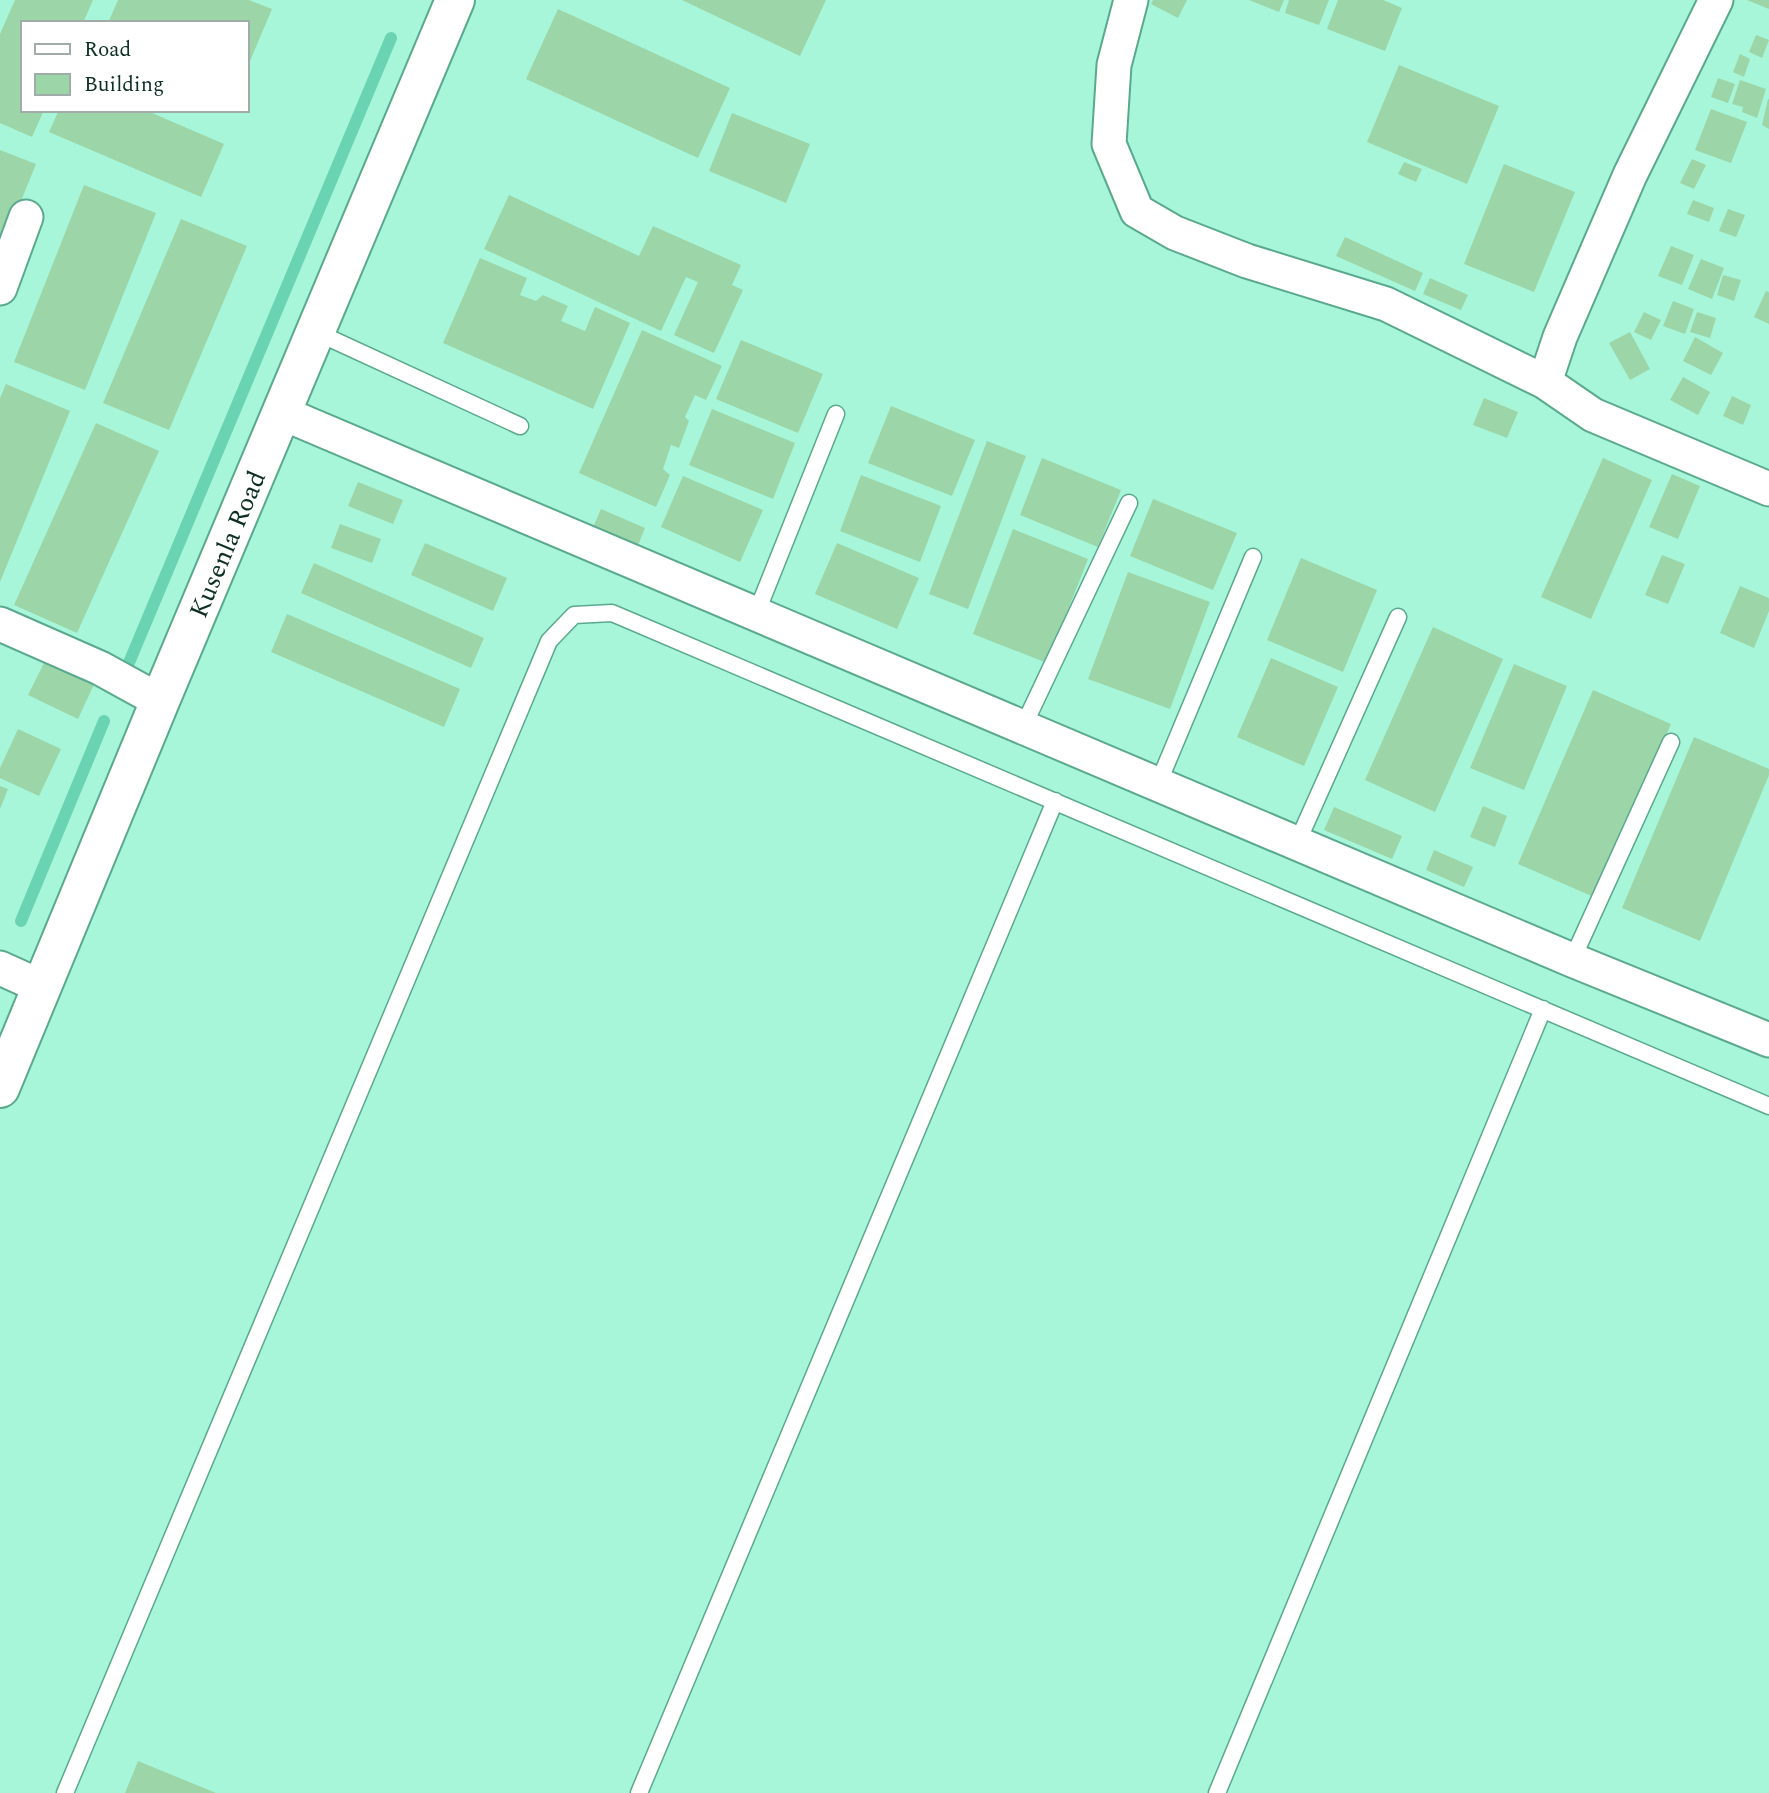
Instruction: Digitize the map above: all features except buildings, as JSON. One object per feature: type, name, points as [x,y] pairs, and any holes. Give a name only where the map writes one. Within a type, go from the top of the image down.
[{"type":"main road","name":"Kusenla Road","points":[[0,1088],[455,0]]},
{"type":"street","points":[[1131,0],[1114,65],[1109,144],[1137,211],[1175,233],[1247,261],[1386,304],[1545,383],[1593,415],[1769,489]]},
{"type":"street","points":[[1545,383],[1560,337],[1630,175],[1716,0]]},
{"type":"street","points":[[0,288],[26,217]]},
{"type":"street","points":[[282,413],[1572,960],[1769,1040]]},
{"type":"street","points":[[0,624],[100,668],[160,701]]},
{"type":"street","points":[[0,968],[42,987]]},
{"type":"lane","points":[[316,332],[520,426]]},
{"type":"lane","points":[[756,614],[836,414]]},
{"type":"lane","points":[[1023,727],[1129,503]]},
{"type":"lane","points":[[1158,784],[1253,557]]},
{"type":"lane","points":[[65,1793],[549,641],[573,615],[612,613],[1769,1106]]},
{"type":"lane","points":[[1297,843],[1398,617]]},
{"type":"lane","points":[[1572,960],[1671,742]]},
{"type":"lane","points":[[639,1793],[1055,802]]},
{"type":"lane","points":[[1217,1793],[1543,1009]]},
{"type":"waterway","points":[[123,677],[391,38]]},
{"type":"waterway","points":[[21,921],[104,721]]}]
